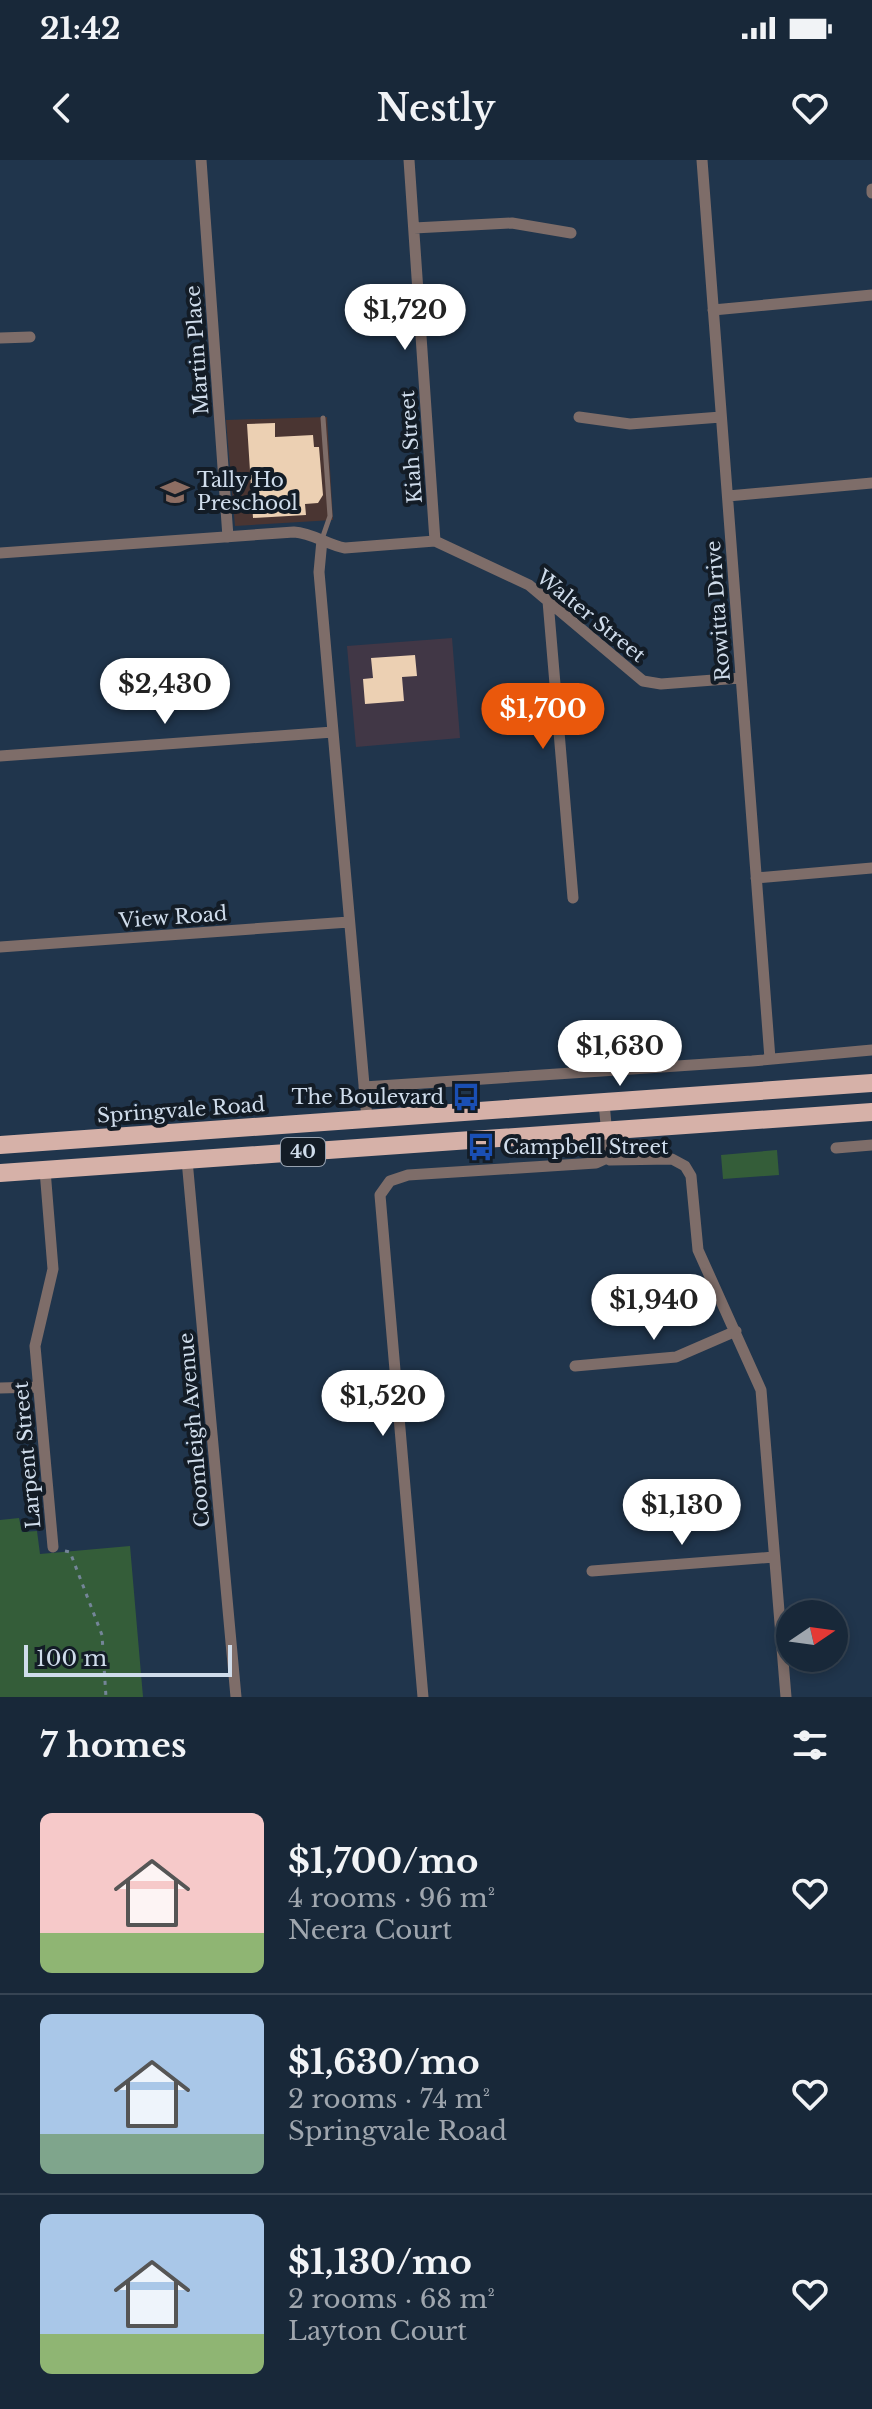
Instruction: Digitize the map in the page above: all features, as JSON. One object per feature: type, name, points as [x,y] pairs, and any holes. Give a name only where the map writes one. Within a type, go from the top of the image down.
[{"type":"highway","name":"Springvale Road","points":[[0,1145],[872,1083]]},
{"type":"highway","name":"40","points":[[0,1173],[872,1112]]},
{"type":"street","name":"Martin Place","points":[[201,160],[228,537]]},
{"type":"street","name":"Kiah Street","points":[[409,160],[435,541]]},
{"type":"street","name":"Rowitta Drive","points":[[702,160],[770,1059]]},
{"type":"street","points":[[414,228],[512,223],[571,233]]},
{"type":"street","points":[[713,310],[872,295]]},
{"type":"street","points":[[0,338],[30,337]]},
{"type":"street","points":[[579,417],[630,424],[721,417]]},
{"type":"street","points":[[728,496],[872,483]]},
{"type":"street","name":"Walter Street","points":[[0,553],[294,532],[345,548],[435,541],[529,585],[643,681],[661,684],[740,678]]},
{"type":"street","points":[[322,540],[319,572],[367,1119]]},
{"type":"street","points":[[548,601],[573,898]]},
{"type":"street","points":[[0,756],[333,732]]},
{"type":"street","points":[[756,878],[872,868]]},
{"type":"street","name":"View Road","points":[[0,947],[349,922]]},
{"type":"street","points":[[364,1087],[872,1050]]},
{"type":"street","points":[[423,1697],[379,1199],[383,1188],[395,1178],[408,1175],[596,1163],[606,1156],[608,1146],[604,1103]]},
{"type":"street","points":[[585,1132],[594,1152],[621,1161],[672,1159],[685,1166],[692,1180],[698,1250],[761,1390],[786,1697]]},
{"type":"street","points":[[836,1148],[872,1145]]},
{"type":"street","name":"Coomleigh Avenue","points":[[187,1160],[236,1697]]},
{"type":"street","name":"Larpent Street","points":[[45,1170],[53,1269],[35,1346],[53,1547]]},
{"type":"street","points":[[575,1366],[676,1357],[736,1331]]},
{"type":"street","points":[[0,1388],[38,1387]]},
{"type":"street","points":[[592,1571],[774,1557]]},
{"type":"lane","points":[[322,540],[330,516],[323,418]]},
{"type":"path","points":[[53,1547],[70,1552],[102,1635],[106,1697]]},
{"type":"shaded area","points":[[327,417],[333,520],[235,526],[226,420]]},
{"type":"shaded area","points":[[452,638],[460,738],[356,747],[347,646]]},
{"type":"green space","points":[[777,1150],[779,1175],[723,1179],[721,1155]]},
{"type":"green space","points":[[19,1518],[22,1532],[37,1531],[40,1554],[130,1546],[143,1697],[0,1697],[0,1520]]},
{"type":"building","points":[[275,423],[275,437],[313,435],[314,447],[319,447],[323,495],[318,503],[305,504],[306,515],[253,518],[247,424]]},
{"type":"building","points":[[415,655],[417,676],[402,677],[404,701],[365,704],[363,679],[373,678],[371,658]]},
{"type":"place","name":"Tally Ho Preschool","points":[[175,492]]},
{"type":"place","name":"The Boulevard","points":[[466,1097]]},
{"type":"place","name":"Campbell Street","points":[[481,1147]]}]
